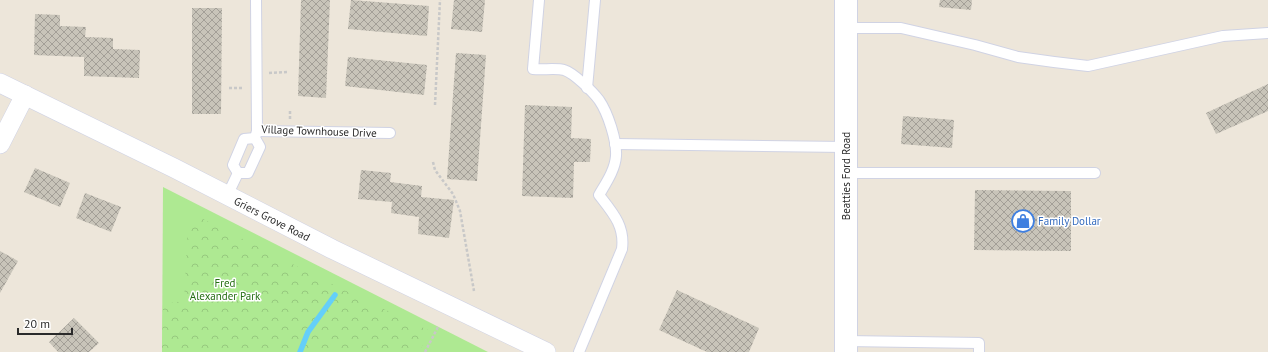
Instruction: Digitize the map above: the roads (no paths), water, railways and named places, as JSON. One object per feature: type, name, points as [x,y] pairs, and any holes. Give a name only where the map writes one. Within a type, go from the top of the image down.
[{"type":"main road","name":"Beatties Ford Road","points":[[846,0],[846,346]]},
{"type":"street","name":"Griers Grove Road","points":[[0,83],[174,168],[226,196],[339,252],[546,352]]},
{"type":"street","points":[[0,144],[25,95]]},
{"type":"lane","name":"Village Townhouse Drive","points":[[256,0],[256,134],[390,133]]},
{"type":"lane","points":[[539,0],[533,69],[564,70],[578,79],[599,100],[608,119],[615,144],[616,156],[612,170],[599,195],[619,223],[623,239],[622,249],[579,352]]},
{"type":"lane","points":[[587,88],[595,0]]},
{"type":"lane","points":[[846,28],[901,28],[975,45],[1018,57],[1088,66],[1223,36],[1268,33]]},
{"type":"lane","points":[[256,134],[260,147],[248,173],[238,173],[233,165],[244,139],[256,134]]},
{"type":"lane","points":[[615,144],[846,147]]},
{"type":"lane","points":[[226,196],[238,173]]},
{"type":"lane","points":[[845,173],[1094,173]]},
{"type":"lane","points":[[846,346],[978,343],[979,352]]},
{"type":"waterway","points":[[300,352],[308,332],[335,295]]},
{"type":"place","name":"Family Dollar","points":[[1023,221]]},
{"type":"park label","name":"Fred Alexander Park","points":[[225,289]]}]
